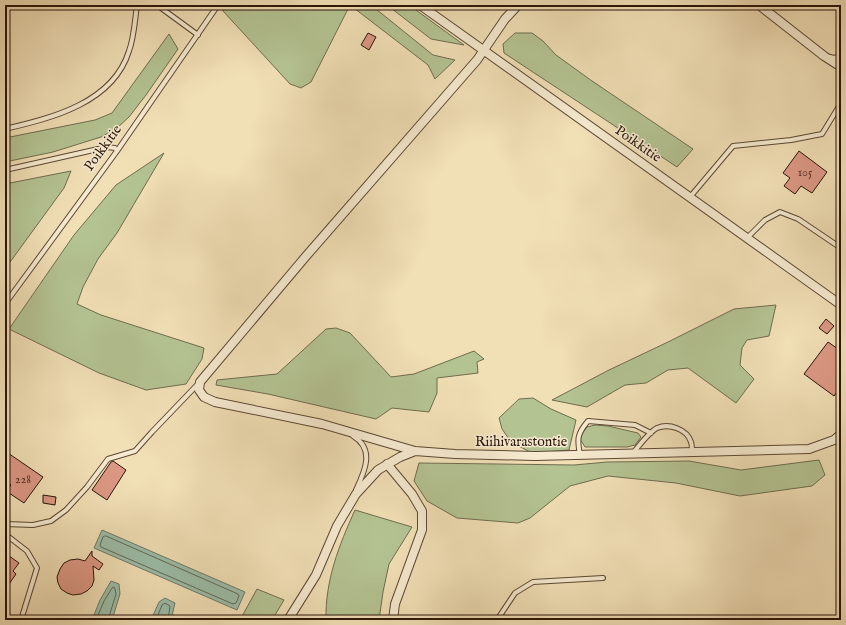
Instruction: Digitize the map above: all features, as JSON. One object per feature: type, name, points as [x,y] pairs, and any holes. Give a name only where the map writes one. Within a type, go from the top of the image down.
[{"type":"street","name":"Poikkitie","points":[[420,5],[841,305]]},
{"type":"street","points":[[415,451],[322,424],[216,402],[204,397],[199,390],[200,382],[317,244],[440,105],[484,51],[505,19],[518,5]]},
{"type":"street","points":[[759,5],[824,56],[841,67]]},
{"type":"street","name":"Riihivarastontie","points":[[288,620],[316,575],[337,526],[356,494],[378,470],[400,457],[415,451],[455,454],[529,456],[809,449],[838,441],[841,434]]},
{"type":"street","points":[[387,464],[412,494],[422,511],[422,530],[395,604],[393,620]]},
{"type":"lane","points":[[5,129],[39,121],[63,112],[98,94],[118,73],[129,51],[137,5]]},
{"type":"lane","points":[[157,5],[198,34]]},
{"type":"lane","name":"Poikkitie","points":[[5,304],[117,151],[218,5]]},
{"type":"lane","points":[[824,56],[834,58],[841,56]]},
{"type":"lane","points":[[690,197],[733,146],[791,140],[822,134],[841,103]]},
{"type":"lane","points":[[5,170],[107,147],[115,148],[117,151]]},
{"type":"lane","points":[[747,238],[764,220],[780,212],[798,219],[841,248]]},
{"type":"lane","points":[[5,524],[33,525],[51,521],[66,510],[87,487],[108,459],[135,451],[200,382]]},
{"type":"lane","points":[[580,455],[578,435],[581,429],[588,422],[636,426],[651,433]]},
{"type":"lane","points":[[633,453],[651,433],[656,429],[665,427],[674,427],[686,433],[691,441],[692,452]]},
{"type":"lane","points":[[344,430],[356,438],[365,448],[367,462],[348,506]]},
{"type":"lane","points":[[5,534],[27,551],[37,568],[21,620]]},
{"type":"lane","points":[[500,620],[499,616],[515,593],[533,582],[603,578]]},
{"type":"shaded area","points":[[227,5],[350,5],[311,82],[301,88],[290,84],[223,11]]},
{"type":"shaded area","points":[[350,5],[371,5],[433,55],[455,60],[435,79],[428,65]]},
{"type":"shaded area","points":[[387,5],[409,5],[464,45],[431,39]]},
{"type":"shaded area","points":[[515,33],[532,33],[543,41],[556,55],[592,81],[693,149],[677,167],[504,53],[503,44]]},
{"type":"shaded area","points":[[169,34],[178,49],[146,95],[129,117],[117,128],[101,137],[53,152],[5,162],[5,138],[95,120],[112,113]]},
{"type":"shaded area","points":[[164,153],[117,233],[98,259],[83,287],[77,304],[101,315],[204,348],[202,359],[186,384],[146,390],[99,373],[9,329],[74,235],[116,185]]},
{"type":"shaded area","points":[[71,171],[64,188],[5,269],[5,184]]},
{"type":"shaded area","points":[[776,305],[769,336],[747,340],[742,348],[740,365],[754,379],[736,403],[688,368],[668,370],[646,383],[625,385],[587,407],[552,400],[609,370],[734,309]]},
{"type":"shaded area","points":[[336,328],[350,333],[391,377],[414,374],[474,351],[484,359],[477,362],[478,373],[437,378],[437,393],[429,412],[392,408],[376,419],[268,394],[216,385],[217,380],[277,374],[326,329]]},
{"type":"shaded area","points":[[533,398],[551,409],[576,420],[569,450],[532,453],[511,442],[502,429],[499,418],[519,399]]},
{"type":"shaded area","points":[[595,425],[608,426],[638,433],[641,437],[635,445],[627,447],[585,447],[580,439],[581,435],[587,427]]},
{"type":"shaded area","points":[[819,460],[825,475],[812,486],[740,496],[676,483],[608,476],[570,486],[530,518],[518,523],[457,518],[427,501],[414,481],[419,463],[574,465],[607,462],[689,461],[741,470]]},
{"type":"shaded area","points":[[355,510],[412,527],[389,564],[379,620],[326,620],[328,591],[334,564]]},
{"type":"shaded area","points":[[257,589],[284,600],[272,620],[240,620]]},
{"type":"water","points":[[102,530],[245,592],[237,610],[94,548]]},
{"type":"water","points":[[111,581],[119,584],[120,594],[112,620],[92,620],[100,600]]},
{"type":"water","points":[[165,598],[175,603],[171,620],[151,620],[159,602]]},
{"type":"building","points":[[368,33],[376,37],[369,50],[361,45]]},
{"type":"building","points":[[799,151],[827,172],[812,193],[801,186],[795,194],[784,186],[790,178],[783,173]]},
{"type":"building","points":[[826,319],[834,326],[827,334],[819,328]]},
{"type":"building","points":[[828,342],[841,351],[841,386],[834,396],[804,374]]},
{"type":"building","points":[[5,451],[43,477],[24,503],[6,491],[11,485],[5,481]]},
{"type":"building","points":[[113,461],[126,470],[107,500],[92,490]]},
{"type":"building","points":[[43,495],[56,497],[55,505],[43,503]]},
{"type":"building","points":[[92,551],[92,556],[103,564],[99,570],[93,566],[94,580],[92,586],[81,594],[73,595],[61,589],[57,577],[64,563],[70,560],[78,559],[85,561]]},
{"type":"building","points":[[5,553],[19,563],[13,571],[16,574],[5,590]]}]
